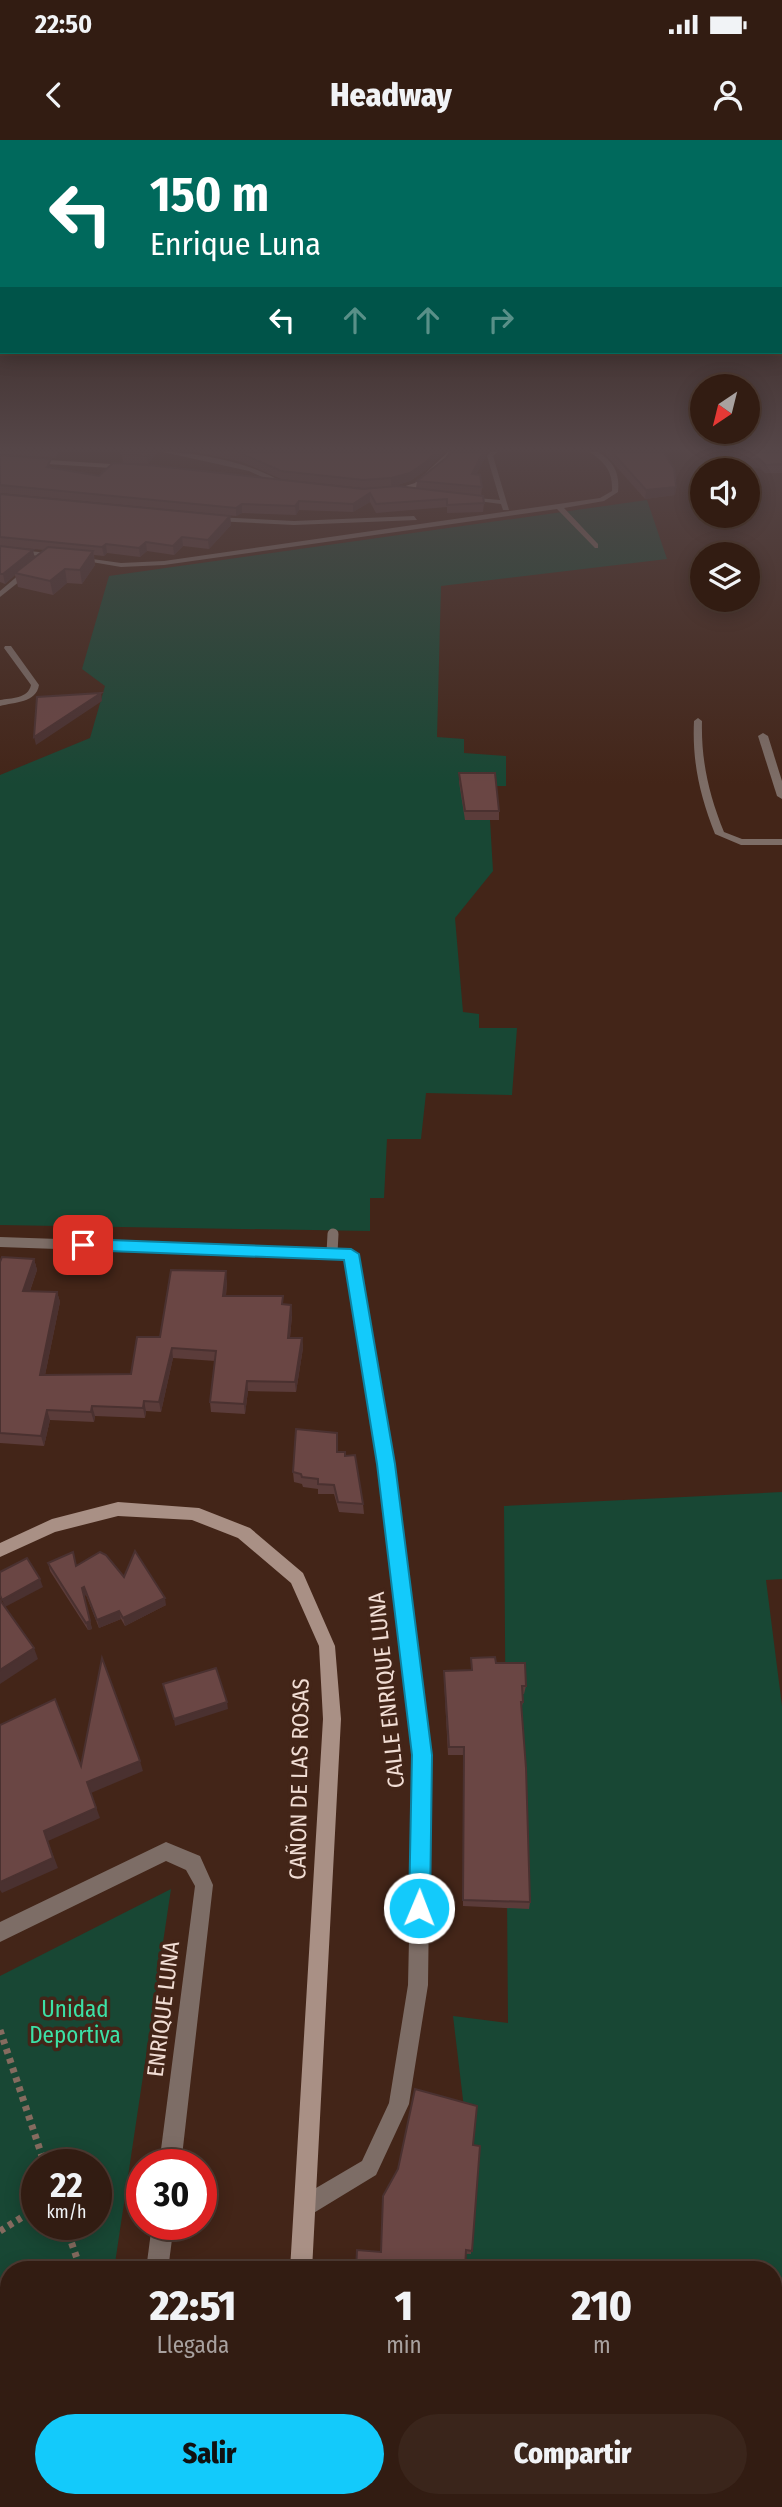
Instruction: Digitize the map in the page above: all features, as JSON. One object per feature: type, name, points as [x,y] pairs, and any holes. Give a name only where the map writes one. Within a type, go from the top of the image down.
[{"type":"main road","name":"CAÑON DE LAS ROSAS","points":[[0,1550],[52,1526],[118,1509],[193,1513],[244,1533],[297,1578],[327,1646],[332,1720],[303,2261]]},
{"type":"street","points":[[0,595],[39,562]]},
{"type":"street","points":[[117,562],[141,565],[159,562]]},
{"type":"street","points":[[0,703],[28,697],[34,691],[35,685],[8,648]]},
{"type":"street","points":[[698,721],[696,748],[700,783],[720,834],[729,840],[741,842],[782,842]]},
{"type":"street","points":[[763,736],[782,796]]},
{"type":"street","points":[[0,1242],[332,1253]]},
{"type":"street","name":"CALLE ENRIQUE LUNA","points":[[307,2207],[369,2168],[399,2104],[418,1985],[422,1755],[386,1464],[351,1254],[332,1253]]},
{"type":"street","name":"ENRIQUE LUNA","points":[[0,1932],[166,1851],[193,1863],[204,1885],[172,2149]]},
{"type":"street","points":[[158,2261],[161,2240]]},
{"type":"lane","points":[[332,1253],[333,1234]]},
{"type":"path","points":[[0,2030],[40,2149]]},
{"type":"path","points":[[0,2231],[21,2218]]},
{"type":"path","points":[[70,2240],[77,2261]]},
{"type":"green space","points":[[205,562],[638,562],[441,586],[437,737],[464,739],[464,753],[506,756],[506,786],[488,786],[493,871],[455,918],[463,1012],[479,1014],[479,1028],[517,1028],[512,1095],[426,1093],[421,1139],[387,1139],[384,1198],[370,1198],[370,1231],[0,1225],[0,775],[90,738],[105,686],[82,669],[109,576]]},
{"type":"green space","points":[[782,1492],[782,1579],[766,1580],[782,1706],[782,2261],[466,2261],[469,2150],[453,2016],[508,2023],[504,1506]]},
{"type":"green space","name":"Unidad Deportiva","points":[[171,1889],[132,2149],[126,2149],[126,2190],[115,2261],[0,2261],[0,1976]]},
{"type":"building","points":[[0,562],[17,562],[3,574],[0,574]]},
{"type":"building","points":[[28,562],[85,562],[80,570],[65,569],[50,581],[15,573]]},
{"type":"building","points":[[101,693],[34,737],[37,697]]},
{"type":"building","points":[[459,773],[495,773],[499,811],[465,811]]},
{"type":"building","points":[[2,1257],[34,1259],[23,1291],[57,1292],[40,1375],[131,1374],[137,1337],[160,1337],[171,1270],[226,1271],[223,1296],[283,1296],[282,1304],[291,1305],[288,1338],[302,1338],[295,1382],[247,1381],[244,1404],[210,1402],[216,1351],[172,1348],[159,1402],[144,1401],[143,1408],[92,1406],[91,1412],[47,1410],[41,1436],[0,1433]]},
{"type":"building","points":[[296,1429],[337,1433],[337,1452],[345,1452],[345,1456],[355,1455],[363,1504],[338,1502],[334,1485],[318,1484],[318,1479],[302,1477],[301,1474],[293,1472]]},
{"type":"building","points":[[135,1551],[165,1598],[123,1618],[119,1611],[97,1620],[84,1587],[82,1588],[90,1621],[86,1623],[48,1563],[73,1552],[76,1566],[100,1552],[106,1555],[124,1577]]},
{"type":"building","points":[[27,1558],[40,1579],[2,1600],[0,1572]]},
{"type":"building","points":[[0,1600],[34,1648],[0,1670]]},
{"type":"building","points":[[495,1657],[496,1663],[525,1663],[526,1686],[522,1686],[521,1702],[530,1902],[463,1900],[464,1747],[449,1747],[444,1671],[472,1670],[471,1658]]},
{"type":"building","points":[[102,1658],[140,1761],[87,1782],[96,1808],[44,1831],[53,1858],[0,1882],[0,1725],[55,1699],[81,1766]]},
{"type":"building","points":[[216,1668],[227,1702],[174,1719],[163,1684]]},
{"type":"building","points":[[415,2089],[477,2106],[473,2145],[480,2146],[472,2251],[466,2250],[465,2261],[356,2261],[357,2250],[381,2252],[383,2196],[398,2169]]},
{"type":"route","points":[[83,1245],[351,1254],[386,1464],[422,1755],[419,1908]]}]
